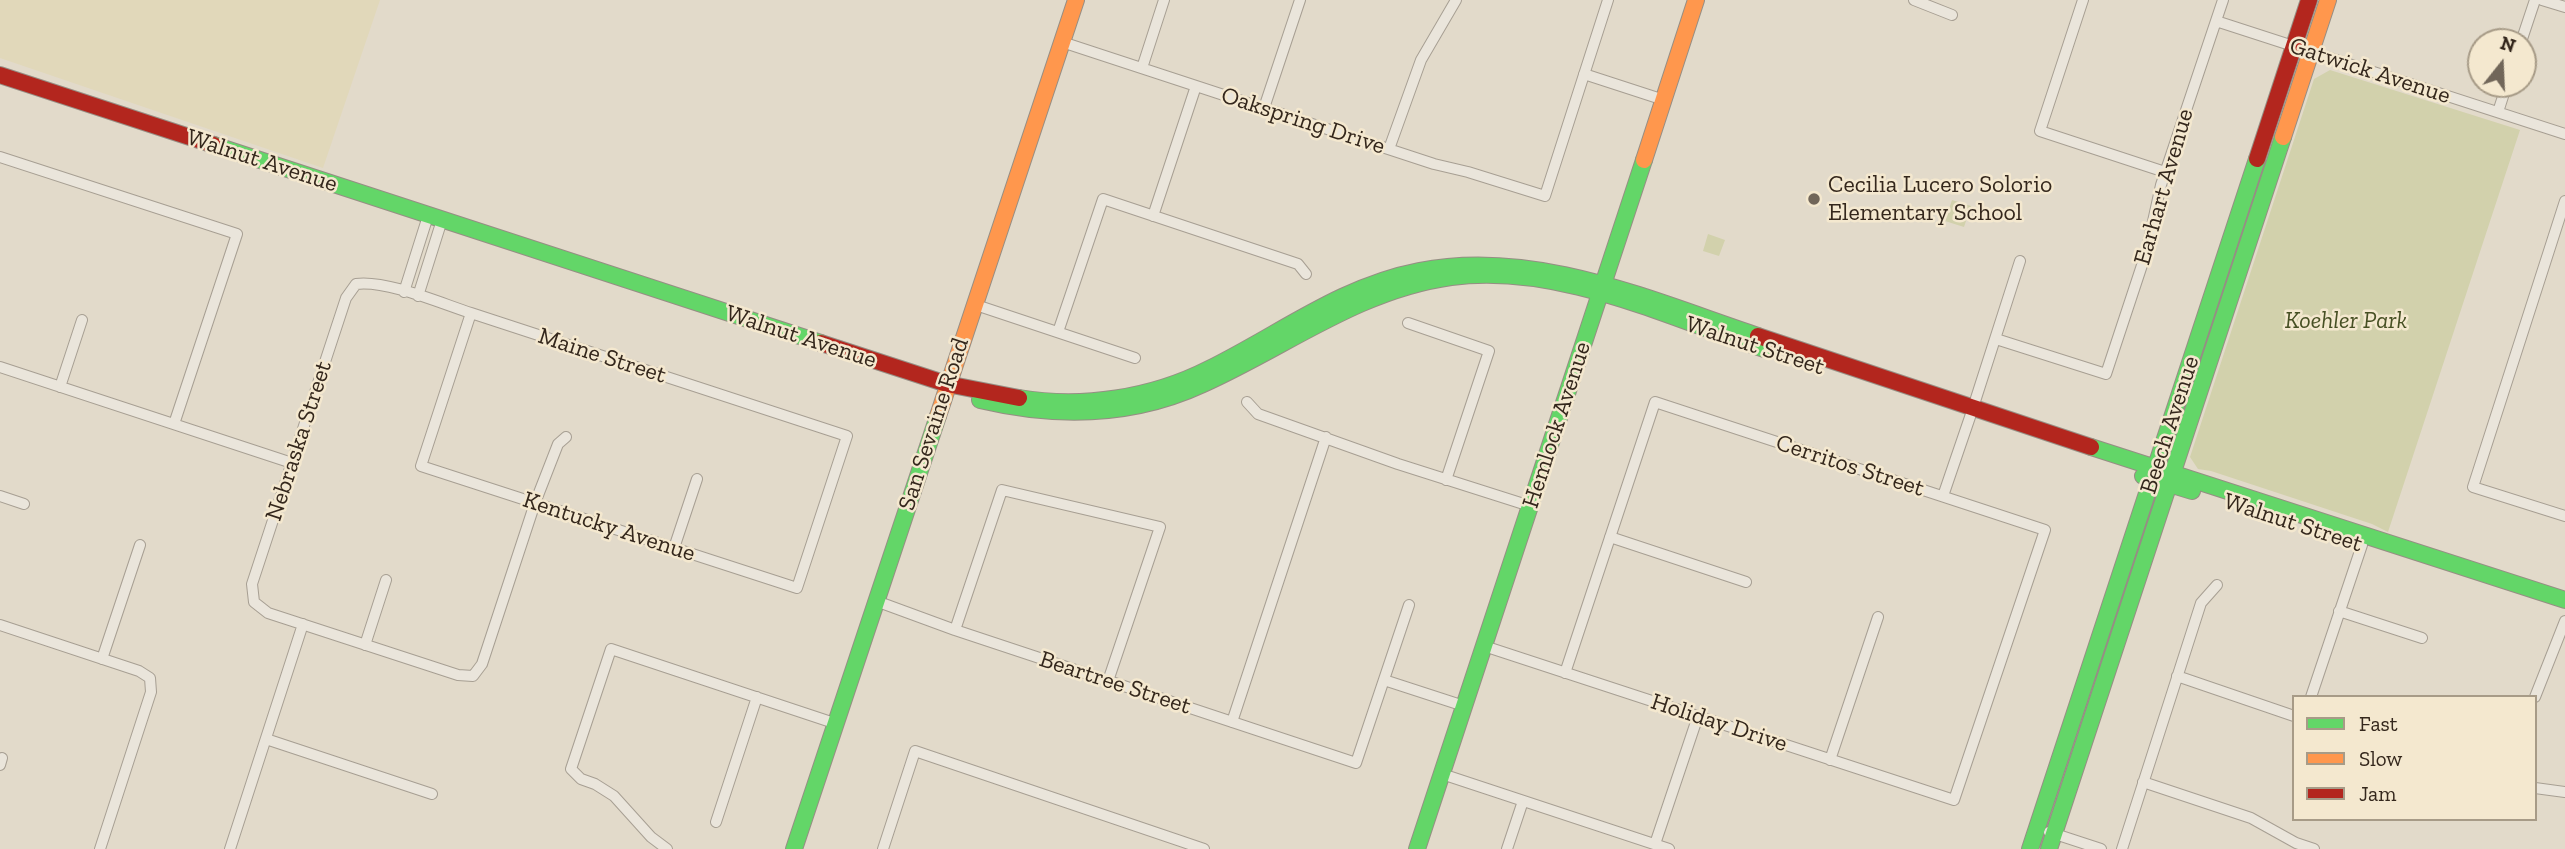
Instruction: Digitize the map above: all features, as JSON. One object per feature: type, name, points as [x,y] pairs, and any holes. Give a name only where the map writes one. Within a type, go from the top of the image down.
[{"type":"street","name":"San Sevaine Road","points":[[794,849],[1076,0]]},
{"type":"street","points":[[1142,68],[1164,0]]},
{"type":"street","points":[[1264,108],[1300,0]]},
{"type":"street","points":[[1389,149],[1421,61],[1456,0]]},
{"type":"street","points":[[1608,0],[1584,74],[1664,100]]},
{"type":"street","name":"Hemlock Avenue","points":[[1417,849],[1696,0]]},
{"type":"street","points":[[1914,0],[1952,15]]},
{"type":"street","points":[[2083,0],[2040,131],[2165,172]]},
{"type":"street","name":"Earhart Avenue","points":[[1996,339],[2106,374],[2146,253],[2165,172],[2223,0]]},
{"type":"street","name":"Beech Avenue","points":[[2030,849],[2309,0]]},
{"type":"street","name":"Beech Avenue","points":[[2052,841],[2328,0]]},
{"type":"street","points":[[2526,28],[2535,0]]},
{"type":"street","points":[[2542,0],[2565,7]]},
{"type":"street","name":"Gatwick Avenue","points":[[2216,21],[2565,134]]},
{"type":"street","name":"Oakspring Drive","points":[[1062,42],[1389,149],[1545,196],[1584,74]]},
{"type":"street","name":"Walnut Avenue","points":[[0,75],[947,384],[962,384],[993,393],[1052,402],[1082,402],[1123,397],[1165,387],[1198,373],[1357,288],[1449,265],[1503,264],[1558,272],[1601,289]]},
{"type":"street","points":[[1153,216],[1196,86]]},
{"type":"street","points":[[2498,112],[2502,98]]},
{"type":"street","points":[[0,157],[237,234],[174,424]]},
{"type":"street","points":[[1058,332],[1103,199],[1298,264],[1306,274]]},
{"type":"street","points":[[2565,201],[2473,486],[2565,516]]},
{"type":"street","points":[[404,292],[435,218]]},
{"type":"street","points":[[418,296],[435,218]]},
{"type":"street","points":[[1942,496],[1972,413],[2020,261]]},
{"type":"street","name":"Maine Street","points":[[356,284],[370,282],[418,296],[847,436],[797,588]]},
{"type":"street","name":"Nebraska Street","points":[[303,624],[262,610],[254,602],[252,584],[346,299],[356,284]]},
{"type":"street","name":"Walnut Street","points":[[1601,289],[2565,611]]},
{"type":"street","points":[[973,304],[1135,358]]},
{"type":"street","name":"Kentucky Avenue","points":[[471,313],[421,466],[797,588]]},
{"type":"street","points":[[60,387],[82,320]]},
{"type":"street","points":[[1408,323],[1489,351],[1446,480]]},
{"type":"street","points":[[0,367],[292,463]]},
{"type":"street","points":[[1247,402],[1258,414],[1446,480],[1530,506]]},
{"type":"street","name":"Cerritos Street","points":[[1610,537],[1655,402],[2045,530],[1954,800]]},
{"type":"street","points":[[230,849],[303,624],[458,675],[473,676],[482,664],[558,444],[566,437]]},
{"type":"street","points":[[1232,722],[1326,437]]},
{"type":"street","points":[[674,548],[697,479]]},
{"type":"street","name":"Walnut Street","points":[[2171,480],[2565,600]]},
{"type":"street","points":[[955,630],[1002,490],[1160,527],[1108,681]]},
{"type":"street","points":[[0,496],[24,504]]},
{"type":"street","points":[[1565,673],[1610,537],[1746,582]]},
{"type":"street","points":[[102,659],[140,545]]},
{"type":"street","points":[[2312,695],[2362,545]]},
{"type":"street","points":[[365,645],[386,580]]},
{"type":"street","points":[[2122,849],[2201,603],[2217,585]]},
{"type":"street","name":"Beartree Street","points":[[876,601],[955,630],[1356,763],[1384,680]]},
{"type":"street","points":[[1409,605],[1384,680],[1464,706]]},
{"type":"street","points":[[2339,611],[2422,638]]},
{"type":"street","points":[[1830,760],[1878,617]]},
{"type":"street","points":[[2536,695],[2565,621]]},
{"type":"street","points":[[0,625],[144,672],[150,678],[151,692],[100,849]]},
{"type":"street","name":"Holiday Drive","points":[[1484,646],[1954,800]]},
{"type":"street","points":[[667,849],[651,837],[614,796],[595,784],[580,779],[571,769],[611,649],[834,723]]},
{"type":"street","points":[[2177,676],[2292,715]]},
{"type":"street","points":[[716,822],[757,697]]},
{"type":"street","points":[[1655,844],[1698,716]]},
{"type":"street","points":[[266,739],[432,794]]},
{"type":"street","points":[[883,849],[915,751],[1204,849]]},
{"type":"street","points":[[1442,774],[1669,849]]},
{"type":"street","points":[[2143,782],[2252,818],[2296,844],[2314,849]]},
{"type":"street","points":[[2537,788],[2565,792]]},
{"type":"street","points":[[1507,849],[1523,801]]},
{"type":"street","points":[[2037,828],[2052,841],[2101,849]]},
{"type":"shaded area","points":[[0,0],[380,0],[323,168],[0,58]]},
{"type":"green space","name":"Koehler Park","points":[[2330,70],[2520,130],[2388,532],[2372,524],[2198,469],[2190,457],[2314,79]]},
{"type":"green space","points":[[1952,200],[1971,206],[1964,227],[1945,221]]},
{"type":"green space","points":[[1708,234],[1725,240],[1719,256],[1703,251]]},
{"type":"traffic: fast","points":[[2049,849],[2283,137]]},
{"type":"traffic: fast","points":[[214,145],[821,343]]},
{"type":"traffic: fast","points":[[2030,849],[2257,159]]},
{"type":"traffic: fast","points":[[1417,849],[1644,160]]},
{"type":"traffic: fast","points":[[1019,398],[1092,401],[1140,394],[1164,387],[1209,369],[1311,312],[1363,288],[1419,271],[1462,266],[1506,266],[1592,281],[1758,336]]},
{"type":"traffic: fast","points":[[980,400],[1065,412],[1149,403],[1203,384],[1323,322],[1385,294],[1451,277],[1491,275],[1571,285],[1650,308],[1764,349]]},
{"type":"traffic: fast","points":[[794,849],[938,416]]},
{"type":"traffic: fast","points":[[2091,447],[2565,600]]},
{"type":"traffic: fast","points":[[2143,476],[2192,491]]},
{"type":"traffic: slow","points":[[938,416],[1076,0]]},
{"type":"traffic: slow","points":[[1644,160],[1696,0]]},
{"type":"traffic: slow","points":[[2283,137],[2328,0]]},
{"type":"traffic: jam","points":[[2257,159],[2309,0]]},
{"type":"traffic: jam","points":[[0,75],[214,145]]},
{"type":"traffic: jam","points":[[1758,336],[2091,447]]},
{"type":"traffic: jam","points":[[821,343],[947,384],[1019,398]]},
{"type":"place","name":"Cecilia Lucero Solorio Elementary School","points":[[1814,199]]}]
